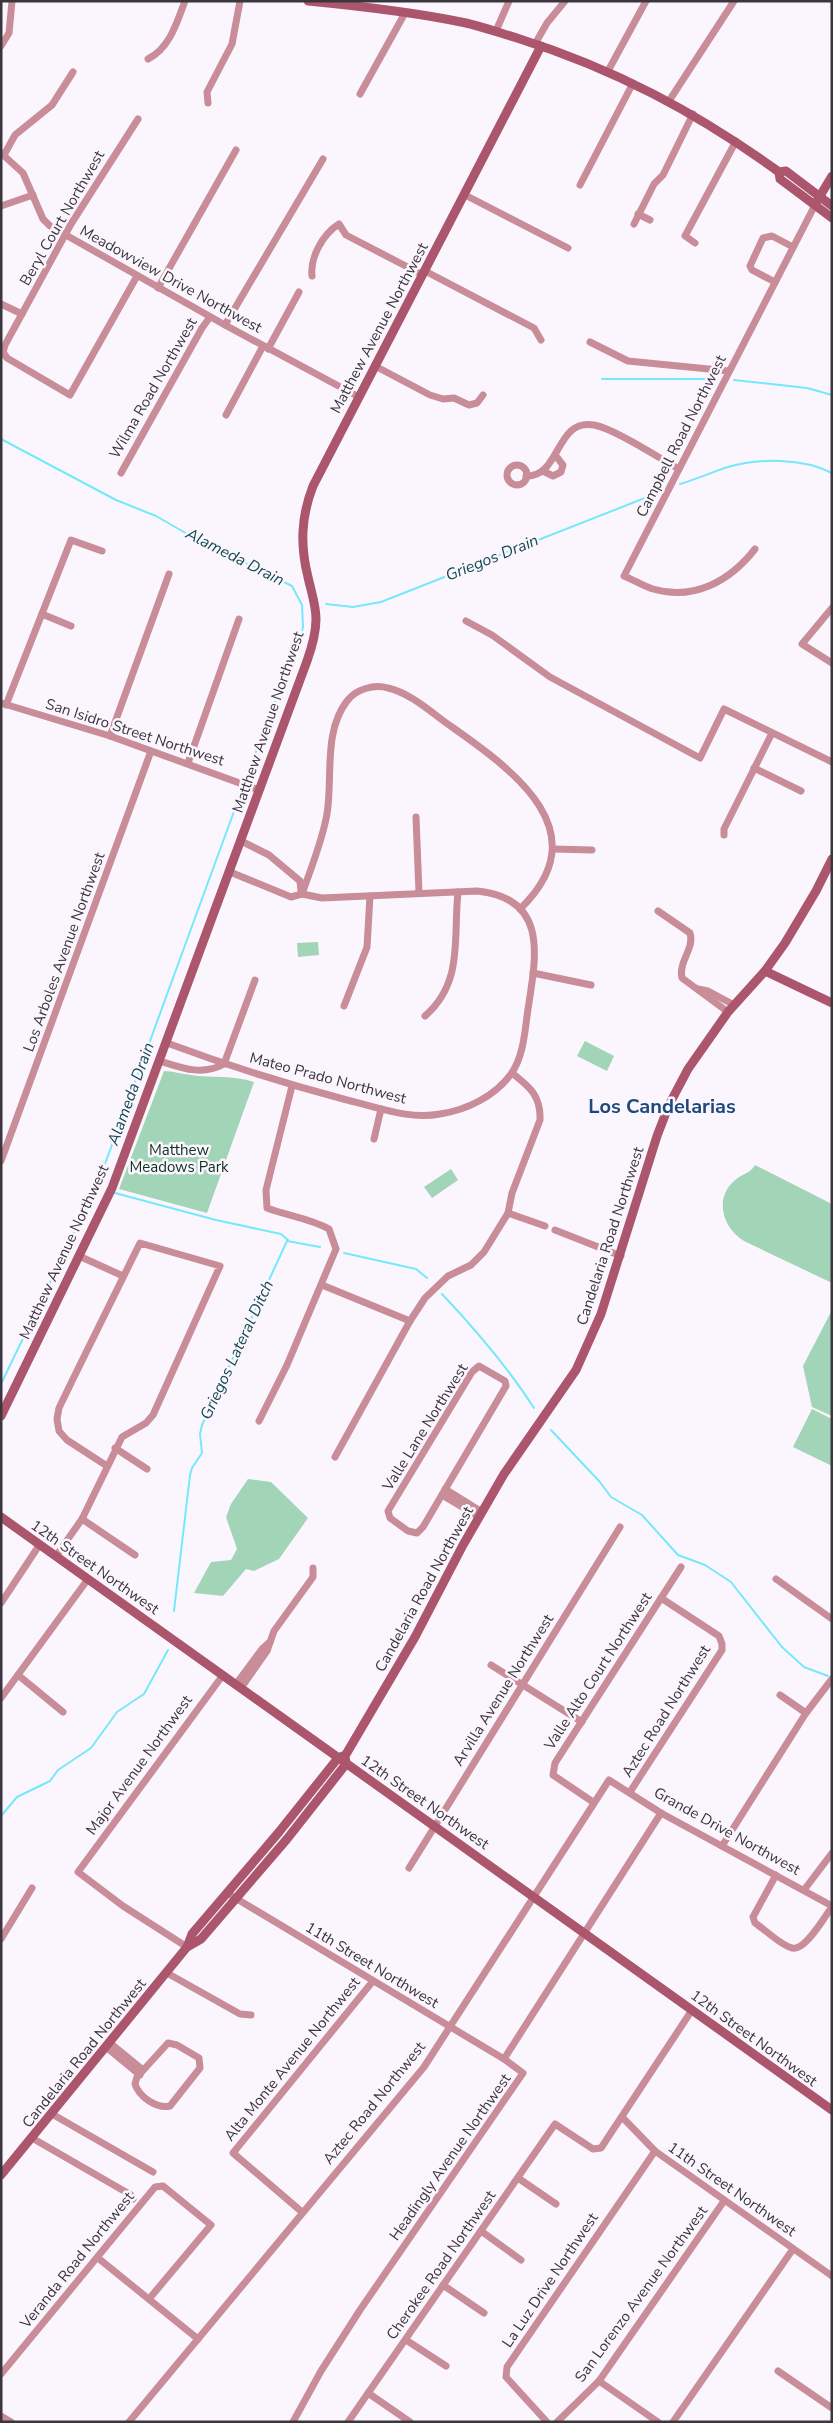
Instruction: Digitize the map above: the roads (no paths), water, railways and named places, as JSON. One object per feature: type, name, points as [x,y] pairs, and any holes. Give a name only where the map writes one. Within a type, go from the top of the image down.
[{"type":"main road","points":[[308,1],[346,3],[466,23],[538,45],[608,71],[693,114],[736,141],[779,172],[780,179],[817,201],[832,206]]},
{"type":"main road","name":"Matthew Avenue Northwest","points":[[1,1416],[112,1188],[307,661],[316,630],[316,609],[302,548],[304,512],[312,486],[465,196],[538,45]]},
{"type":"main road","name":"Campbell Road Northwest","points":[[817,201],[832,176]]},
{"type":"main road","points":[[817,201],[832,218]]},
{"type":"main road","name":"Candelaria Road Northwest","points":[[187,1947],[201,1939],[287,1839],[343,1759],[415,1637],[480,1515],[529,1435],[550,1411],[576,1370],[601,1314],[621,1256],[657,1136],[669,1105],[688,1069],[731,1008],[765,971],[785,943],[816,891],[832,859]]},
{"type":"main road","points":[[765,971],[832,1003]]},
{"type":"main road","name":"12th Street Northwest","points":[[1,1517],[343,1759],[832,2110]]},
{"type":"main road","name":"Candelaria Road Northwest","points":[[1,2175],[167,1973],[187,1947],[192,1934],[343,1759]]},
{"type":"street","points":[[1,46],[9,32],[12,1]]},
{"type":"street","points":[[148,59],[162,50],[167,43],[185,1]]},
{"type":"street","points":[[208,102],[207,92],[232,44],[240,1]]},
{"type":"street","points":[[496,31],[509,1]]},
{"type":"street","name":"Matthew Avenue Northwest","points":[[538,45],[547,24],[565,1]]},
{"type":"street","points":[[608,71],[646,1]]},
{"type":"street","points":[[669,101],[734,1]]},
{"type":"street","points":[[360,94],[405,13]]},
{"type":"street","points":[[2,154],[16,136],[52,105],[73,72]]},
{"type":"street","points":[[580,185],[633,83]]},
{"type":"street","points":[[634,224],[654,184],[663,175],[693,114]]},
{"type":"street","name":"Beryl Court Northwest","points":[[137,276],[70,395],[7,358],[3,352],[5,345],[65,235],[138,119]]},
{"type":"street","points":[[695,243],[685,236],[736,141]]},
{"type":"street","points":[[158,288],[236,150]]},
{"type":"street","name":"Meadowview Drive Northwest","points":[[2,154],[22,173],[43,218],[65,235],[225,326],[359,397]]},
{"type":"street","points":[[225,326],[323,159]]},
{"type":"street","points":[[1,206],[33,195]]},
{"type":"street","points":[[465,196],[568,248]]},
{"type":"street","name":"Campbell Road Northwest","points":[[755,549],[736,571],[721,582],[693,591],[678,592],[654,589],[624,576],[817,201]]},
{"type":"street","points":[[638,214],[650,220]]},
{"type":"street","points":[[312,276],[311,264],[329,230],[339,224],[346,234],[534,328],[541,340]]},
{"type":"street","points":[[775,282],[752,270],[750,266],[759,245],[763,238],[772,236],[793,247]]},
{"type":"street","points":[[226,415],[299,292]]},
{"type":"street","points":[[1,304],[22,314]]},
{"type":"street","name":"Wilma Road Northwest","points":[[120,473],[210,317]]},
{"type":"street","points":[[590,342],[628,361],[729,372]]},
{"type":"street","points":[[375,366],[430,395],[443,399],[454,398],[469,405],[476,403],[483,395]]},
{"type":"street","points":[[526,476],[534,476],[543,471],[555,455],[567,433],[581,426],[594,425],[603,427],[680,469]]},
{"type":"street","points":[[543,471],[554,476],[561,472],[562,464],[555,455]]},
{"type":"street","points":[[4,704],[71,540],[102,551]]},
{"type":"street","points":[[110,736],[169,574]]},
{"type":"street","points":[[832,608],[802,644],[832,662]]},
{"type":"street","points":[[42,614],[71,626]]},
{"type":"street","points":[[188,763],[239,619]]},
{"type":"street","points":[[466,621],[492,636],[550,677],[700,758],[724,709],[832,762]]},
{"type":"street","points":[[230,872],[291,897],[302,894],[322,898],[490,892],[520,909],[542,885],[550,867],[553,849],[552,832],[542,806],[522,784],[493,759],[398,691],[378,686],[358,692],[348,699],[340,711],[330,750],[327,813],[323,832],[302,894]]},
{"type":"street","name":"San Isidro Street Northwest","points":[[4,704],[110,736],[259,790]]},
{"type":"street","points":[[724,835],[724,829],[772,733]]},
{"type":"street","name":"Los Arboles Avenue Northwest","points":[[1,1161],[151,751]]},
{"type":"street","points":[[754,768],[801,791]]},
{"type":"street","points":[[416,817],[420,893]]},
{"type":"street","points":[[241,841],[269,855],[300,881],[302,894]]},
{"type":"street","points":[[553,849],[592,850]]},
{"type":"street","points":[[425,1016],[438,1005],[450,981],[456,952],[458,892]]},
{"type":"street","points":[[344,1006],[366,947],[370,896]]},
{"type":"street","name":"Mateo Prado Northwest","points":[[167,1043],[292,1086],[381,1109],[428,1115],[458,1110],[493,1092],[512,1073],[522,1044],[536,942],[528,920],[520,909]]},
{"type":"street","points":[[658,911],[690,933],[692,939],[681,968],[681,974],[685,982],[731,1008]]},
{"type":"street","points":[[533,973],[591,985]]},
{"type":"street","points":[[160,1061],[198,1071],[213,1070],[224,1064],[255,980]]},
{"type":"street","points":[[335,1457],[410,1321],[425,1298],[448,1276],[471,1265],[484,1252],[508,1213],[512,1193],[540,1120],[541,1108],[534,1093],[512,1073]]},
{"type":"street","points":[[259,1421],[322,1285],[336,1250],[330,1229],[316,1222],[292,1217],[267,1208],[266,1190],[292,1086]]},
{"type":"street","points":[[374,1139],[381,1109]]},
{"type":"street","points":[[508,1213],[544,1226]]},
{"type":"street","points":[[554,1230],[621,1256]]},
{"type":"street","points":[[56,1556],[82,1519],[107,1466],[115,1448],[122,1438],[146,1423],[153,1416],[220,1266],[140,1243],[59,1408],[57,1419],[59,1431],[67,1440],[107,1466]]},
{"type":"street","points":[[79,1256],[123,1276]]},
{"type":"street","points":[[322,1285],[410,1321]]},
{"type":"street","name":"Valle Lane Northwest","points":[[479,1366],[484,1367],[505,1381],[506,1386],[444,1492],[423,1527],[417,1533],[408,1531],[390,1518],[388,1511],[472,1372],[479,1366]]},
{"type":"street","points":[[115,1448],[147,1469]]},
{"type":"street","points":[[444,1492],[480,1515]]},
{"type":"street","points":[[82,1519],[135,1555]]},
{"type":"street","name":"Arvilla Avenue Northwest","points":[[409,1868],[620,1527]]},
{"type":"street","points":[[1,1603],[40,1544]]},
{"type":"street","name":"Valle Alto Court Northwest","points":[[593,1802],[553,1775],[555,1763],[681,1567]]},
{"type":"street","points":[[238,1686],[262,1649],[271,1642],[274,1632],[313,1577],[313,1568]]},
{"type":"street","points":[[1,1698],[88,1579]]},
{"type":"street","points":[[776,1579],[832,1619]]},
{"type":"street","name":"Aztec Road Northwest","points":[[630,1792],[717,1658],[722,1644],[719,1636],[661,1598]]},
{"type":"street","points":[[491,1665],[582,1722]]},
{"type":"street","name":"Major Avenue Northwest","points":[[187,1947],[123,1906],[78,1872],[223,1674]]},
{"type":"street","points":[[18,1675],[63,1712]]},
{"type":"street","points":[[722,1846],[806,1713],[832,1679]]},
{"type":"street","points":[[780,1695],[806,1713]]},
{"type":"street","name":"Aztec Road Northwest","points":[[129,2422],[424,2067],[593,1802],[609,1780]]},
{"type":"street","name":"Grande Drive Northwest","points":[[609,1780],[660,1813],[832,1906]]},
{"type":"street","name":"Headingly Avenue Northwest","points":[[293,2422],[321,2371],[360,2310],[522,2077],[521,2070],[504,2059],[660,1813]]},
{"type":"street","points":[[804,1890],[832,1853]]},
{"type":"street","points":[[776,1875],[753,1917],[755,1923],[791,1948],[799,1948],[806,1943],[832,1906]]},
{"type":"street","points":[[1,1939],[32,1888]]},
{"type":"street","name":"11th Street Northwest","points":[[227,1893],[504,2059]]},
{"type":"street","points":[[167,1973],[240,2014],[251,2014]]},
{"type":"street","name":"Alta Monte Avenue Northwest","points":[[302,2212],[233,2153],[373,1982]]},
{"type":"street","points":[[623,2118],[692,2010]]},
{"type":"street","points":[[168,2044],[178,2045],[199,2058],[201,2063],[198,2073],[170,2106],[166,2107],[160,2107],[140,2095],[135,2084],[142,2072],[168,2044]]},
{"type":"street","points":[[108,2045],[142,2072]]},
{"type":"street","points":[[52,2114],[153,2172]]},
{"type":"street","name":"11th Street Northwest","points":[[623,2118],[655,2151],[832,2276]]},
{"type":"street","name":"Cherokee Road Northwest","points":[[348,2422],[555,2124],[593,2149],[598,2150],[623,2118]]},
{"type":"street","points":[[32,2138],[134,2199]]},
{"type":"street","name":"La Luz Drive Northwest","points":[[547,2422],[506,2377],[507,2367],[655,2151]]},
{"type":"street","points":[[518,2178],[556,2204]]},
{"type":"street","name":"Veranda Road Northwest","points":[[1,2374],[155,2187],[163,2186],[211,2225],[149,2299]]},
{"type":"street","name":"San Lorenzo Avenue Northwest","points":[[557,2422],[599,2381],[724,2201]]},
{"type":"street","points":[[481,2232],[521,2260]]},
{"type":"street","points":[[673,2422],[793,2249]]},
{"type":"street","points":[[98,2258],[198,2339]]},
{"type":"street","points":[[443,2285],[484,2313]]},
{"type":"street","points":[[406,2340],[446,2366]]},
{"type":"street","points":[[778,2371],[832,2408]]},
{"type":"street","points":[[599,2381],[658,2422]]},
{"type":"street","points":[[368,2392],[410,2422]]},
{"type":"street","points":[[1,2416],[11,2422]]},
{"type":"waterway","points":[[602,379],[716,379]]},
{"type":"waterway","points":[[734,380],[807,388],[832,395]]},
{"type":"waterway","name":"Alameda Drain","points":[[1,439],[116,500],[156,516],[189,535],[292,586],[302,605],[303,627],[248,772]]},
{"type":"waterway","name":"Griegos Drain","points":[[680,484],[728,467],[753,462],[795,462],[808,464],[832,473]]},
{"type":"waterway","name":"Griegos Drain","points":[[326,604],[353,607],[381,602],[655,494]]},
{"type":"waterway","name":"Alameda Drain","points":[[1,1384],[98,1183],[240,795]]},
{"type":"waterway","points":[[115,1193],[216,1220],[281,1234],[288,1240]]},
{"type":"waterway","name":"Griegos Lateral Ditch","points":[[174,1611],[190,1475],[192,1468],[202,1453],[200,1434],[202,1425],[287,1241],[320,1247]]},
{"type":"waterway","name":"Griegos Lateral Ditch","points":[[344,1253],[416,1269],[427,1278]]},
{"type":"waterway","name":"Griegos Lateral Ditch","points":[[442,1294],[491,1349],[534,1408]]},
{"type":"waterway","name":"Griegos Lateral Ditch","points":[[551,1430],[599,1481],[611,1497],[642,1515],[678,1555],[705,1565],[731,1582],[782,1647],[804,1667],[828,1676]]},
{"type":"waterway","name":"Griegos Lateral Ditch","points":[[1,1816],[17,1797],[50,1781],[58,1770],[91,1748],[117,1712],[144,1694],[168,1650]]},
{"type":"district","name":"Los Candelarias","points":[[662,1106]]},
{"type":"park label","name":"Matthew Meadows Park","points":[[179,1158]]}]
